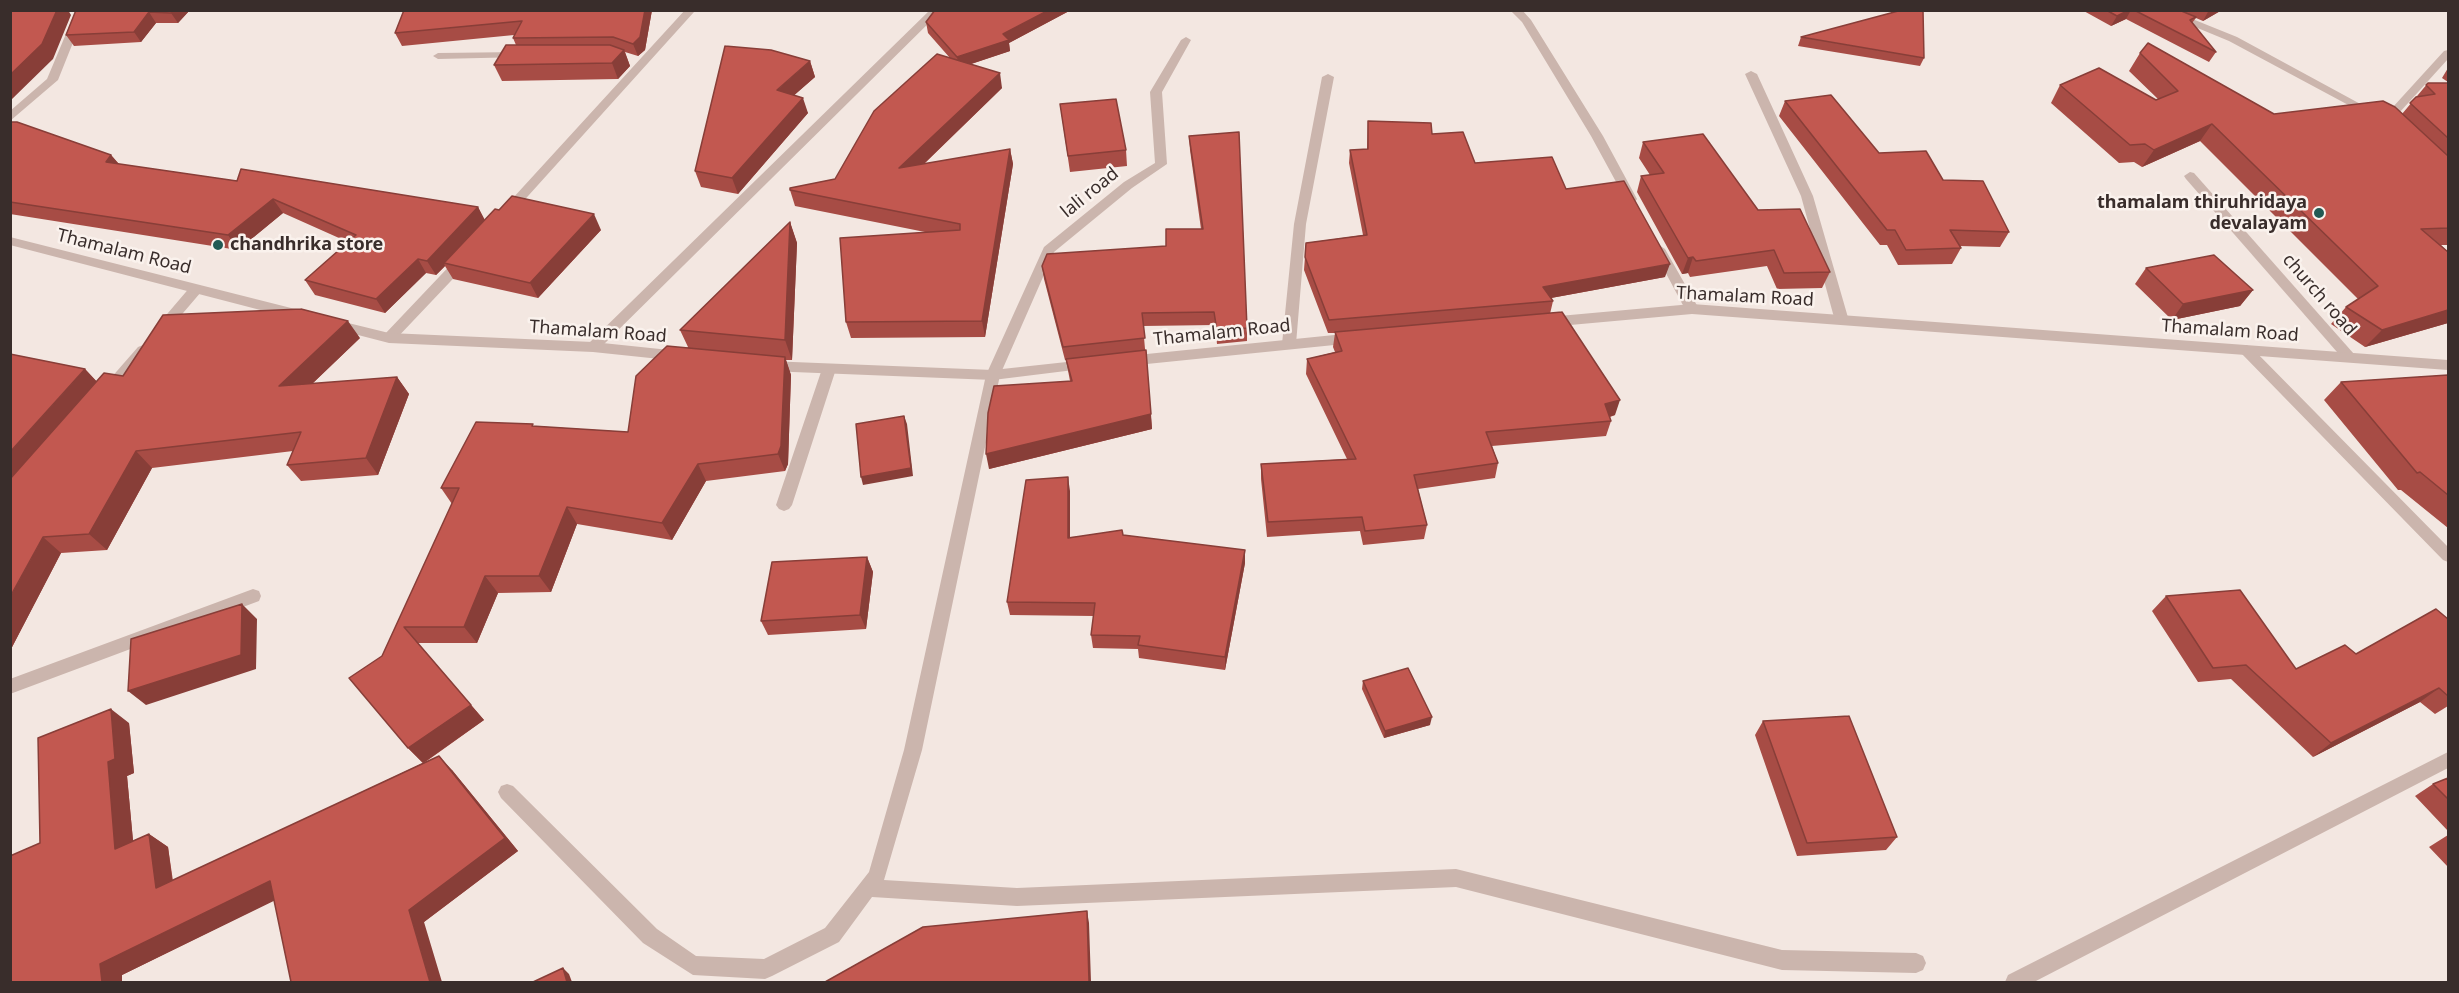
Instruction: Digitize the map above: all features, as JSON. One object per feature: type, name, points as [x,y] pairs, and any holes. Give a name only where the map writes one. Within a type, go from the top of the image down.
[{"type":"street","points":[[10,118],[52,80],[81,10]]},
{"type":"street","points":[[593,347],[937,10]]},
{"type":"street","points":[[1515,10],[1532,30],[1597,136],[1636,207]]},
{"type":"street","points":[[2159,10],[2233,39],[2390,125],[2448,53]]},
{"type":"street","points":[[499,221],[637,63],[689,12]]},
{"type":"street","name":"lali road","points":[[993,375],[1049,250],[1128,185],[1161,164],[1156,92],[1186,40]]},
{"type":"street","points":[[438,56],[531,55]]},
{"type":"street","points":[[1751,74],[1807,196],[1842,321]]},
{"type":"street","points":[[1289,344],[1300,224],[1328,77]]},
{"type":"street","name":"church road","points":[[2190,176],[2349,357]]},
{"type":"street","points":[[1653,238],[1692,309]]},
{"type":"street","name":"Thamalam Road","points":[[10,241],[389,338],[593,347],[697,358]]},
{"type":"street","points":[[389,338],[469,254]]},
{"type":"street","points":[[96,406],[196,289]]},
{"type":"street","name":"Thamalam Road","points":[[1538,322],[1692,309],[2448,365]]},
{"type":"street","name":"Thamalam Road","points":[[755,364],[993,375],[1372,336]]},
{"type":"street","points":[[2246,350],[2448,556]]},
{"type":"street","points":[[784,505],[829,369]]},
{"type":"street","points":[[507,792],[650,936],[693,965],[765,969],[832,935],[877,876],[913,750],[993,375]]},
{"type":"street","points":[[10,687],[253,596]]},
{"type":"street","points":[[2015,982],[2448,760]]},
{"type":"street","points":[[867,888],[1017,897],[1456,878],[1782,960],[1916,963]]},
{"type":"building","points":[[10,10],[57,10],[42,44],[10,75]]},
{"type":"building","points":[[76,10],[173,10],[171,13],[149,12],[134,32],[66,35]]},
{"type":"building","points":[[404,10],[645,10],[640,37],[633,44],[613,37],[513,38],[522,21],[395,33]]},
{"type":"building","points":[[935,10],[1049,10],[1003,34],[1009,40],[957,57],[926,22]]},
{"type":"building","points":[[1902,10],[1923,10],[1924,58],[1801,37]]},
{"type":"building","points":[[2106,10],[2129,10],[2117,16]]},
{"type":"building","points":[[2134,10],[2179,10],[2196,17],[2190,20],[2216,52]]},
{"type":"building","points":[[2148,43],[2274,114],[2383,101],[2395,107],[2448,156],[2448,228],[2421,229],[2448,252],[2448,310],[2382,330],[2346,307],[2378,286],[2212,124],[2154,150],[2145,144],[2130,145],[2060,85],[2099,68],[2156,100],[2178,91],[2140,53]]},
{"type":"building","points":[[506,45],[610,45],[624,50],[612,63],[494,65]]},
{"type":"building","points":[[725,46],[771,50],[810,61],[777,90],[803,98],[732,178],[695,171]]},
{"type":"building","points":[[937,54],[1000,73],[899,168],[1010,149],[982,321],[846,322],[840,238],[960,230],[960,224],[790,190],[790,188],[835,179],[874,111]]},
{"type":"building","points":[[2428,83],[2448,83],[2448,138],[2410,103],[2416,97],[2435,94],[2426,85]]},
{"type":"building","points":[[1831,95],[1879,153],[1926,151],[1943,180],[1983,181],[2009,232],[1950,230],[1961,248],[1906,250],[1895,230],[1887,230],[1785,101]]},
{"type":"building","points":[[1116,99],[1126,150],[1068,156],[1060,104]]},
{"type":"building","points":[[1368,121],[1431,123],[1432,134],[1463,132],[1475,163],[1552,157],[1566,189],[1624,181],[1670,264],[1543,287],[1553,301],[1329,320],[1305,257],[1306,243],[1367,235],[1350,150],[1368,149]]},
{"type":"building","points":[[10,122],[17,122],[111,155],[106,162],[237,181],[241,169],[478,207],[427,261],[418,259],[376,299],[305,280],[356,235],[273,199],[228,235],[10,202]]},
{"type":"building","points":[[1239,132],[1247,328],[1217,331],[1214,312],[1142,313],[1145,338],[1063,347],[1042,266],[1047,254],[1166,246],[1166,229],[1203,229],[1189,136]]},
{"type":"building","points":[[1703,134],[1758,210],[1800,209],[1830,272],[1784,273],[1774,250],[1696,261],[1693,257],[1688,258],[1641,176],[1664,173],[1643,142]]},
{"type":"building","points":[[512,196],[594,214],[530,283],[444,263],[495,209],[499,210]]},
{"type":"building","points":[[790,222],[785,340],[680,330]]},
{"type":"building","points":[[2214,255],[2253,290],[2183,304],[2146,268]]},
{"type":"building","points":[[301,309],[348,321],[279,386],[397,377],[366,458],[287,465],[301,432],[136,451],[89,534],[43,537],[10,597],[10,479],[104,373],[123,376],[163,315]]},
{"type":"building","points":[[1562,312],[1620,400],[1605,404],[1611,421],[1486,432],[1498,463],[1414,475],[1427,525],[1365,531],[1362,517],[1268,522],[1261,464],[1356,459],[1307,359],[1342,351],[1335,332]]},
{"type":"building","points":[[667,346],[785,357],[781,446],[778,454],[698,464],[662,523],[567,507],[539,576],[485,576],[464,627],[404,627],[471,705],[408,748],[349,678],[382,656],[459,488],[441,488],[476,422],[628,432],[636,376]]},
{"type":"building","points":[[1146,350],[1151,414],[986,454],[988,413],[994,386],[1072,381],[1066,359]]},
{"type":"building","points":[[10,354],[85,369],[10,452]]},
{"type":"building","points":[[2448,375],[2448,495],[2420,472],[2417,473],[2341,382]]},
{"type":"building","points":[[904,416],[911,468],[861,477],[856,424]]},
{"type":"building","points":[[1068,477],[1068,538],[1122,530],[1123,535],[1245,550],[1225,657],[1138,645],[1140,636],[1091,635],[1095,603],[1007,602],[1026,480]]},
{"type":"building","points":[[867,557],[860,615],[761,621],[772,562]]},
{"type":"building","points":[[2240,590],[2296,669],[2345,645],[2356,654],[2436,609],[2448,619],[2448,696],[2439,688],[2331,743],[2246,665],[2213,668],[2166,596]]},
{"type":"building","points":[[242,604],[241,655],[128,691],[131,639]]},
{"type":"building","points":[[1408,668],[1432,717],[1385,731],[1363,681]]},
{"type":"building","points":[[111,709],[115,759],[108,762],[115,849],[149,834],[156,888],[439,756],[505,838],[409,910],[430,982],[291,982],[270,881],[100,964],[102,982],[10,982],[10,856],[40,843],[38,738]]},
{"type":"building","points":[[1849,716],[1897,837],[1807,843],[1763,721]]},
{"type":"building","points":[[2448,778],[2448,799],[2433,784]]},
{"type":"building","points":[[1087,911],[1089,982],[825,982],[923,927]]},
{"type":"building","points":[[563,968],[567,982],[533,982]]},
{"type":"place","name":"thamalam thiruhridaya devalayam","points":[[2319,213]]},
{"type":"place","name":"chandhrika store","points":[[218,245]]}]
